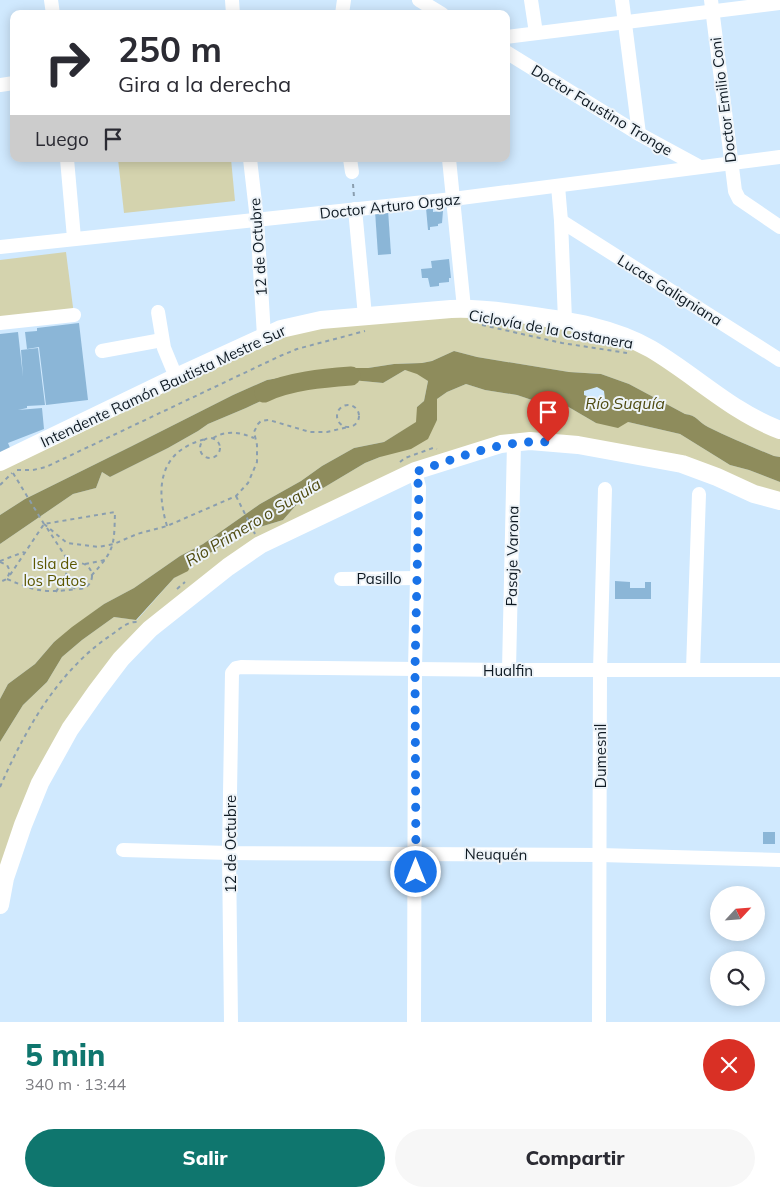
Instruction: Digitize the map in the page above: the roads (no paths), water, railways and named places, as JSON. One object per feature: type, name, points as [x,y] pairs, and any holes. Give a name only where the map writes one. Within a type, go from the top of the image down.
[{"type":"main road","name":"Intendente Ramón Bautista Mestre Sur","points":[[6,466],[176,376],[264,336],[301,324],[365,324],[464,308],[585,323],[621,334],[661,356],[734,407],[780,430]]},
{"type":"main road","points":[[0,905],[8,870],[40,783],[70,729],[106,679],[136,642],[164,617],[228,567],[260,545],[415,472],[501,444],[514,442],[530,441],[578,446],[682,464],[717,476],[754,494],[780,501]]},
{"type":"street","points":[[418,0],[437,9]]},
{"type":"street","points":[[531,0],[536,33]]},
{"type":"street","points":[[622,0],[639,134]]},
{"type":"street","points":[[510,36],[625,22],[712,6],[780,2]]},
{"type":"street","name":"Doctor Emilio Coni","points":[[712,6],[734,191],[739,200],[780,227]]},
{"type":"street","name":"Doctor Faustino Tronge","points":[[510,54],[639,134],[698,166]]},
{"type":"street","name":"Doctor Arturo Orgaz","points":[[0,247],[453,199],[698,166],[780,157]]},
{"type":"street","points":[[67,162],[74,238]]},
{"type":"street","name":"12 de Octubre","points":[[250,162],[257,220],[264,336]]},
{"type":"street","points":[[448,162],[464,308]]},
{"type":"street","points":[[558,186],[565,320]]},
{"type":"street","points":[[355,209],[365,324]]},
{"type":"street","name":"Lucas Galigniana","points":[[561,221],[780,360]]},
{"type":"street","points":[[158,312],[164,348],[176,376]]},
{"type":"street","points":[[0,323],[74,314]]},
{"type":"street","points":[[102,351],[162,340]]},
{"type":"street","name":"Pasaje Varona","points":[[509,670],[514,442]]},
{"type":"street","points":[[414,1022],[416,854],[415,669],[419,487],[415,472]]},
{"type":"street","name":"Dumesnil","points":[[599,1022],[600,670],[605,489]]},
{"type":"street","points":[[693,669],[699,494]]},
{"type":"street","name":"Pasillo","points":[[341,579],[417,578]]},
{"type":"street","name":"Hualfin","points":[[236,668],[241,666],[509,670],[780,670]]},
{"type":"street","name":"12 de Octubre","points":[[231,1022],[229,853],[232,673],[236,668]]},
{"type":"street","name":"Neuquén","points":[[123,850],[229,853],[600,855],[780,860]]},
{"type":"water","name":"Río Suquía","points":[[454,351],[477,357],[569,372],[601,374],[629,384],[685,414],[695,417],[705,425],[724,435],[780,457],[780,482],[730,465],[680,434],[628,422],[618,428],[596,423],[560,402],[535,401],[517,395],[485,390],[466,384],[447,392],[437,399],[437,420],[428,439],[411,449],[365,463],[298,503],[283,520],[237,534],[212,552],[195,557],[188,571],[174,578],[136,620],[114,617],[82,640],[62,657],[47,682],[23,705],[0,742],[0,699],[8,684],[35,664],[54,642],[104,604],[134,588],[180,556],[203,544],[260,504],[301,481],[322,466],[354,448],[384,442],[416,422],[417,407],[424,401],[428,381],[417,374],[405,370],[383,383],[320,377],[302,380],[286,386],[274,395],[208,424],[168,448],[110,477],[102,472],[96,488],[73,494],[0,544],[0,515],[25,499],[233,395],[267,380],[337,368],[368,368],[432,361]],"holes":[[[597,387],[604,391],[605,399],[597,400],[584,395],[584,391]]]},
{"type":"waterway","name":"Río Primero o Suquía","points":[[264,393],[296,383],[351,376]]},
{"type":"park label","name":"Isla de los Patos","points":[[55,572]]}]
